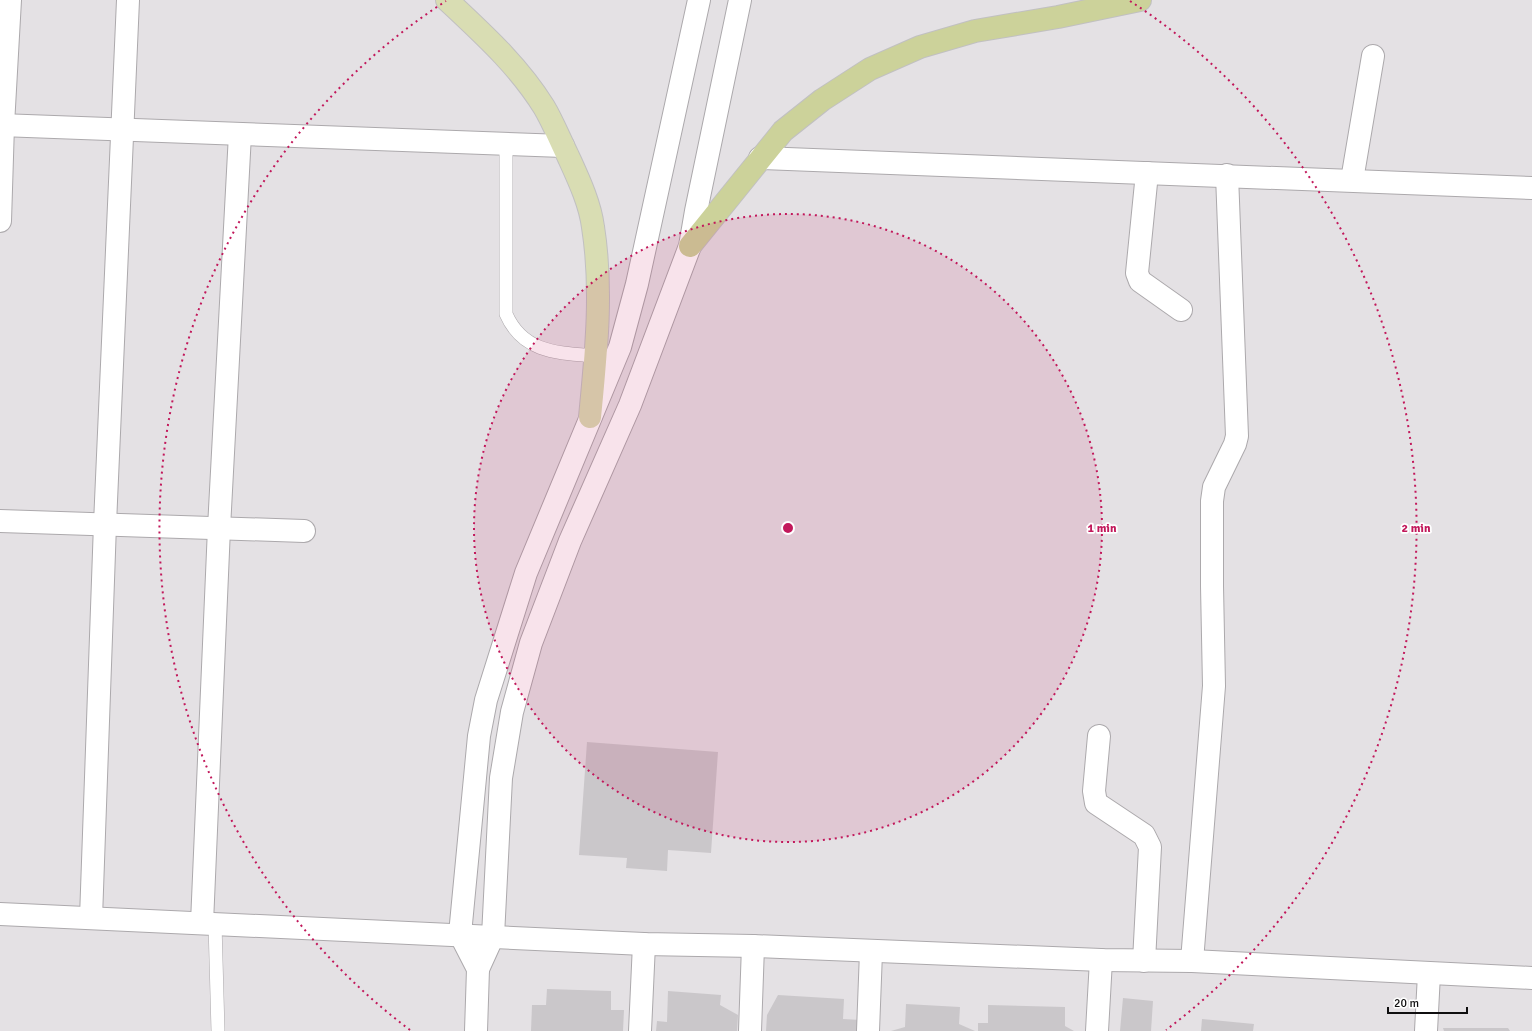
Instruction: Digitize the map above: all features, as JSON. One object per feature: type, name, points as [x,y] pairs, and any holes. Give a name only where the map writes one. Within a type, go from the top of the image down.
[{"type":"highway","points":[[690,246],[783,131],[822,100],[870,69],[920,48],[975,30],[1072,14],[1140,0]]},
{"type":"main road","points":[[447,0],[487,37],[520,74],[544,108],[580,182],[593,226],[598,269],[596,356],[590,417]]},
{"type":"street","points":[[0,221],[1,125],[10,0]]},
{"type":"street","points":[[90,918],[104,524],[128,0]]},
{"type":"street","points":[[478,969],[460,934],[479,736],[486,700],[526,572],[620,347],[637,284],[699,0]]},
{"type":"street","points":[[476,1031],[478,969],[493,936],[502,778],[512,712],[531,643],[567,549],[630,405],[690,246],[740,0]]},
{"type":"street","points":[[1352,180],[1373,56]]},
{"type":"street","points":[[1,125],[563,146]]},
{"type":"street","points":[[208,923],[219,528],[240,134]]},
{"type":"street","points":[[760,158],[1532,188]]},
{"type":"street","points":[[1147,173],[1136,273],[1140,281],[1181,310]]},
{"type":"street","points":[[1192,961],[1214,686],[1212,501],[1214,487],[1235,444],[1237,436],[1227,175]]},
{"type":"street","points":[[0,521],[304,532]]},
{"type":"street","points":[[1099,736],[1094,791],[1096,803],[1144,835],[1150,847],[1144,960]]},
{"type":"street","points":[[0,914],[460,934],[644,944],[753,946],[871,952],[1101,960],[1192,961],[1532,978]]},
{"type":"street","points":[[640,1031],[644,944]]},
{"type":"street","points":[[750,1031],[753,946]]},
{"type":"street","points":[[868,1031],[871,952]]},
{"type":"street","points":[[1097,1031],[1101,960]]},
{"type":"street","points":[[1426,1031],[1429,974]]},
{"type":"lane","points":[[506,144],[506,314],[512,327],[528,343],[560,354],[596,356]]},
{"type":"lane","points":[[208,923],[218,1031]]},
{"type":"building","points":[[587,742],[718,752],[711,853],[668,850],[667,871],[626,868],[627,858],[579,855]]},
{"type":"building","points":[[547,989],[611,991],[611,1010],[624,1010],[623,1031],[531,1031],[532,1005],[546,1005]]},
{"type":"building","points":[[668,991],[721,995],[720,1005],[738,1015],[737,1031],[656,1031],[657,1021],[667,1022]]},
{"type":"building","points":[[778,995],[844,999],[843,1019],[861,1020],[861,1031],[766,1031],[767,1015]]},
{"type":"building","points":[[1123,998],[1153,1001],[1151,1031],[1120,1031]]},
{"type":"building","points":[[906,1004],[960,1007],[959,1024],[975,1031],[891,1031],[905,1027]]},
{"type":"building","points":[[988,1005],[1065,1007],[1065,1026],[1074,1031],[978,1031],[978,1023],[988,1023]]},
{"type":"building","points":[[1202,1019],[1254,1024],[1253,1031],[1201,1031]]},
{"type":"building","points":[[1443,1028],[1508,1028],[1510,1031],[1444,1031]]}]
